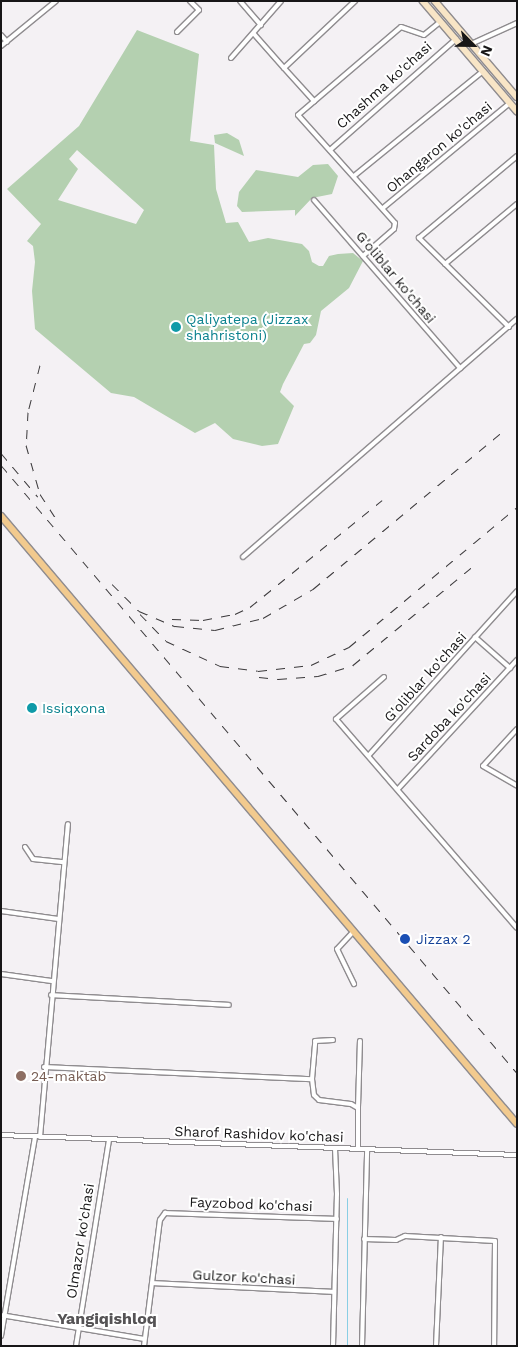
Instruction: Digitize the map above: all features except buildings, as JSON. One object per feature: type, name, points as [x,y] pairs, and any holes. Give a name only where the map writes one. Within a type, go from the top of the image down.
[{"type":"main road","points":[[423,1],[517,111]]},
{"type":"main road","points":[[437,2],[517,97]]},
{"type":"main road","points":[[1,516],[517,1124]]},
{"type":"street","points":[[1,46],[56,1]]},
{"type":"street","points":[[177,32],[199,10],[190,1]]},
{"type":"street","points":[[240,1],[261,25]]},
{"type":"street","points":[[230,58],[254,34],[281,1]]},
{"type":"street","points":[[284,68],[355,1]]},
{"type":"street","points":[[363,256],[394,229],[395,223],[298,115],[401,27],[424,35],[440,22]]},
{"type":"street","points":[[471,44],[517,22]]},
{"type":"street","points":[[254,34],[314,101]]},
{"type":"street","points":[[1,35],[7,42]]},
{"type":"street","name":"Chashma ko'chasi","points":[[330,150],[456,39]]},
{"type":"street","points":[[354,176],[482,71]]},
{"type":"street","name":"Ohangaron ko'chasi","points":[[383,208],[510,103]]},
{"type":"street","points":[[509,326],[420,238],[517,156]]},
{"type":"street","name":"G'oliblar ko'chasi","points":[[314,200],[460,368]]},
{"type":"street","points":[[445,264],[517,204]]},
{"type":"street","points":[[243,557],[517,319]]},
{"type":"street","name":"G'oliblar ko'chasi","points":[[369,755],[517,591]]},
{"type":"street","points":[[475,637],[510,668]]},
{"type":"street","name":"Sardoba ko'chasi","points":[[398,789],[517,660]]},
{"type":"street","points":[[384,677],[336,719],[517,928]]},
{"type":"street","points":[[517,729],[483,766],[517,786]]},
{"type":"street","points":[[1,1336],[3,1316],[37,1137],[68,824]]},
{"type":"street","points":[[25,847],[33,859],[64,862]]},
{"type":"street","points":[[1,911],[58,919]]},
{"type":"street","points":[[353,932],[337,950],[354,984]]},
{"type":"street","points":[[1,974],[52,981]]},
{"type":"street","points":[[51,995],[228,1005]]},
{"type":"street","points":[[333,1040],[315,1041],[312,1079],[314,1095],[319,1100],[351,1104],[358,1108]]},
{"type":"street","points":[[358,1149],[360,1041]]},
{"type":"street","points":[[44,1067],[312,1079]]},
{"type":"street","name":"Sharof Rashidov ko'chasi","points":[[1,1134],[517,1156]]},
{"type":"street","name":"Olmazor ko'chasi","points":[[76,1346],[109,1140]]},
{"type":"street","points":[[333,1346],[336,1219],[335,1148]]},
{"type":"street","points":[[362,1346],[366,1150]]},
{"type":"street","name":"Fayzobod ko'chasi","points":[[153,1283],[160,1220],[165,1213],[336,1219]]},
{"type":"street","points":[[364,1239],[442,1238],[495,1241],[494,1346]]},
{"type":"street","points":[[436,1346],[442,1238]]},
{"type":"street","points":[[144,1346],[153,1283]]},
{"type":"street","name":"Gulzor ko'chasi","points":[[153,1283],[334,1292]]},
{"type":"street","points":[[3,1316],[144,1339]]},
{"type":"green space","name":"Qaliyatepa (Jizzax shahristoni)","points":[[137,30],[199,54],[190,141],[214,145],[216,189],[226,223],[238,222],[249,242],[268,238],[302,244],[309,251],[312,262],[319,266],[323,266],[329,256],[338,254],[353,253],[363,261],[349,288],[321,311],[316,335],[310,343],[304,344],[283,384],[280,392],[294,406],[278,444],[262,446],[233,439],[215,423],[195,433],[134,397],[111,393],[35,329],[32,291],[35,262],[33,246],[27,241],[41,224],[7,189],[79,126]],"holes":[[[77,150],[144,210],[136,224],[58,200],[78,169],[69,159]]]},
{"type":"green space","points":[[227,133],[239,140],[244,156],[215,143],[214,135]]},
{"type":"green space","points":[[328,164],[338,176],[332,194],[312,198],[295,216],[295,210],[242,212],[237,206],[239,192],[256,170],[298,177],[313,165]]},
{"type":"waterway","points":[[347,1198],[347,1346]]},
{"type":"railway","points":[[40,365],[28,412],[26,445],[40,494],[59,523]]},
{"type":"railway","points":[[112,584],[139,611],[175,626],[215,630],[263,618],[313,589],[506,429]]},
{"type":"railway","points":[[1,453],[38,497]]},
{"type":"railway","points":[[1,465],[517,1073]]},
{"type":"railway","points":[[172,619],[203,620],[235,614],[250,607],[382,500]]},
{"type":"railway","points":[[140,614],[166,641],[220,666],[258,671],[311,665],[349,647],[517,507]]},
{"type":"railway","points":[[259,677],[278,679],[318,676],[353,665],[472,567]]},
{"type":"place","name":"Qaliyatepa (Jizzax shahristoni)","points":[[176,327]]},
{"type":"place","name":"Issiqxona","points":[[32,708]]},
{"type":"place","name":"Jizzax 2","points":[[405,939]]},
{"type":"place","name":"24-maktab","points":[[21,1076]]},
{"type":"district","name":"Yangiqishloq","points":[[107,1319]]}]
